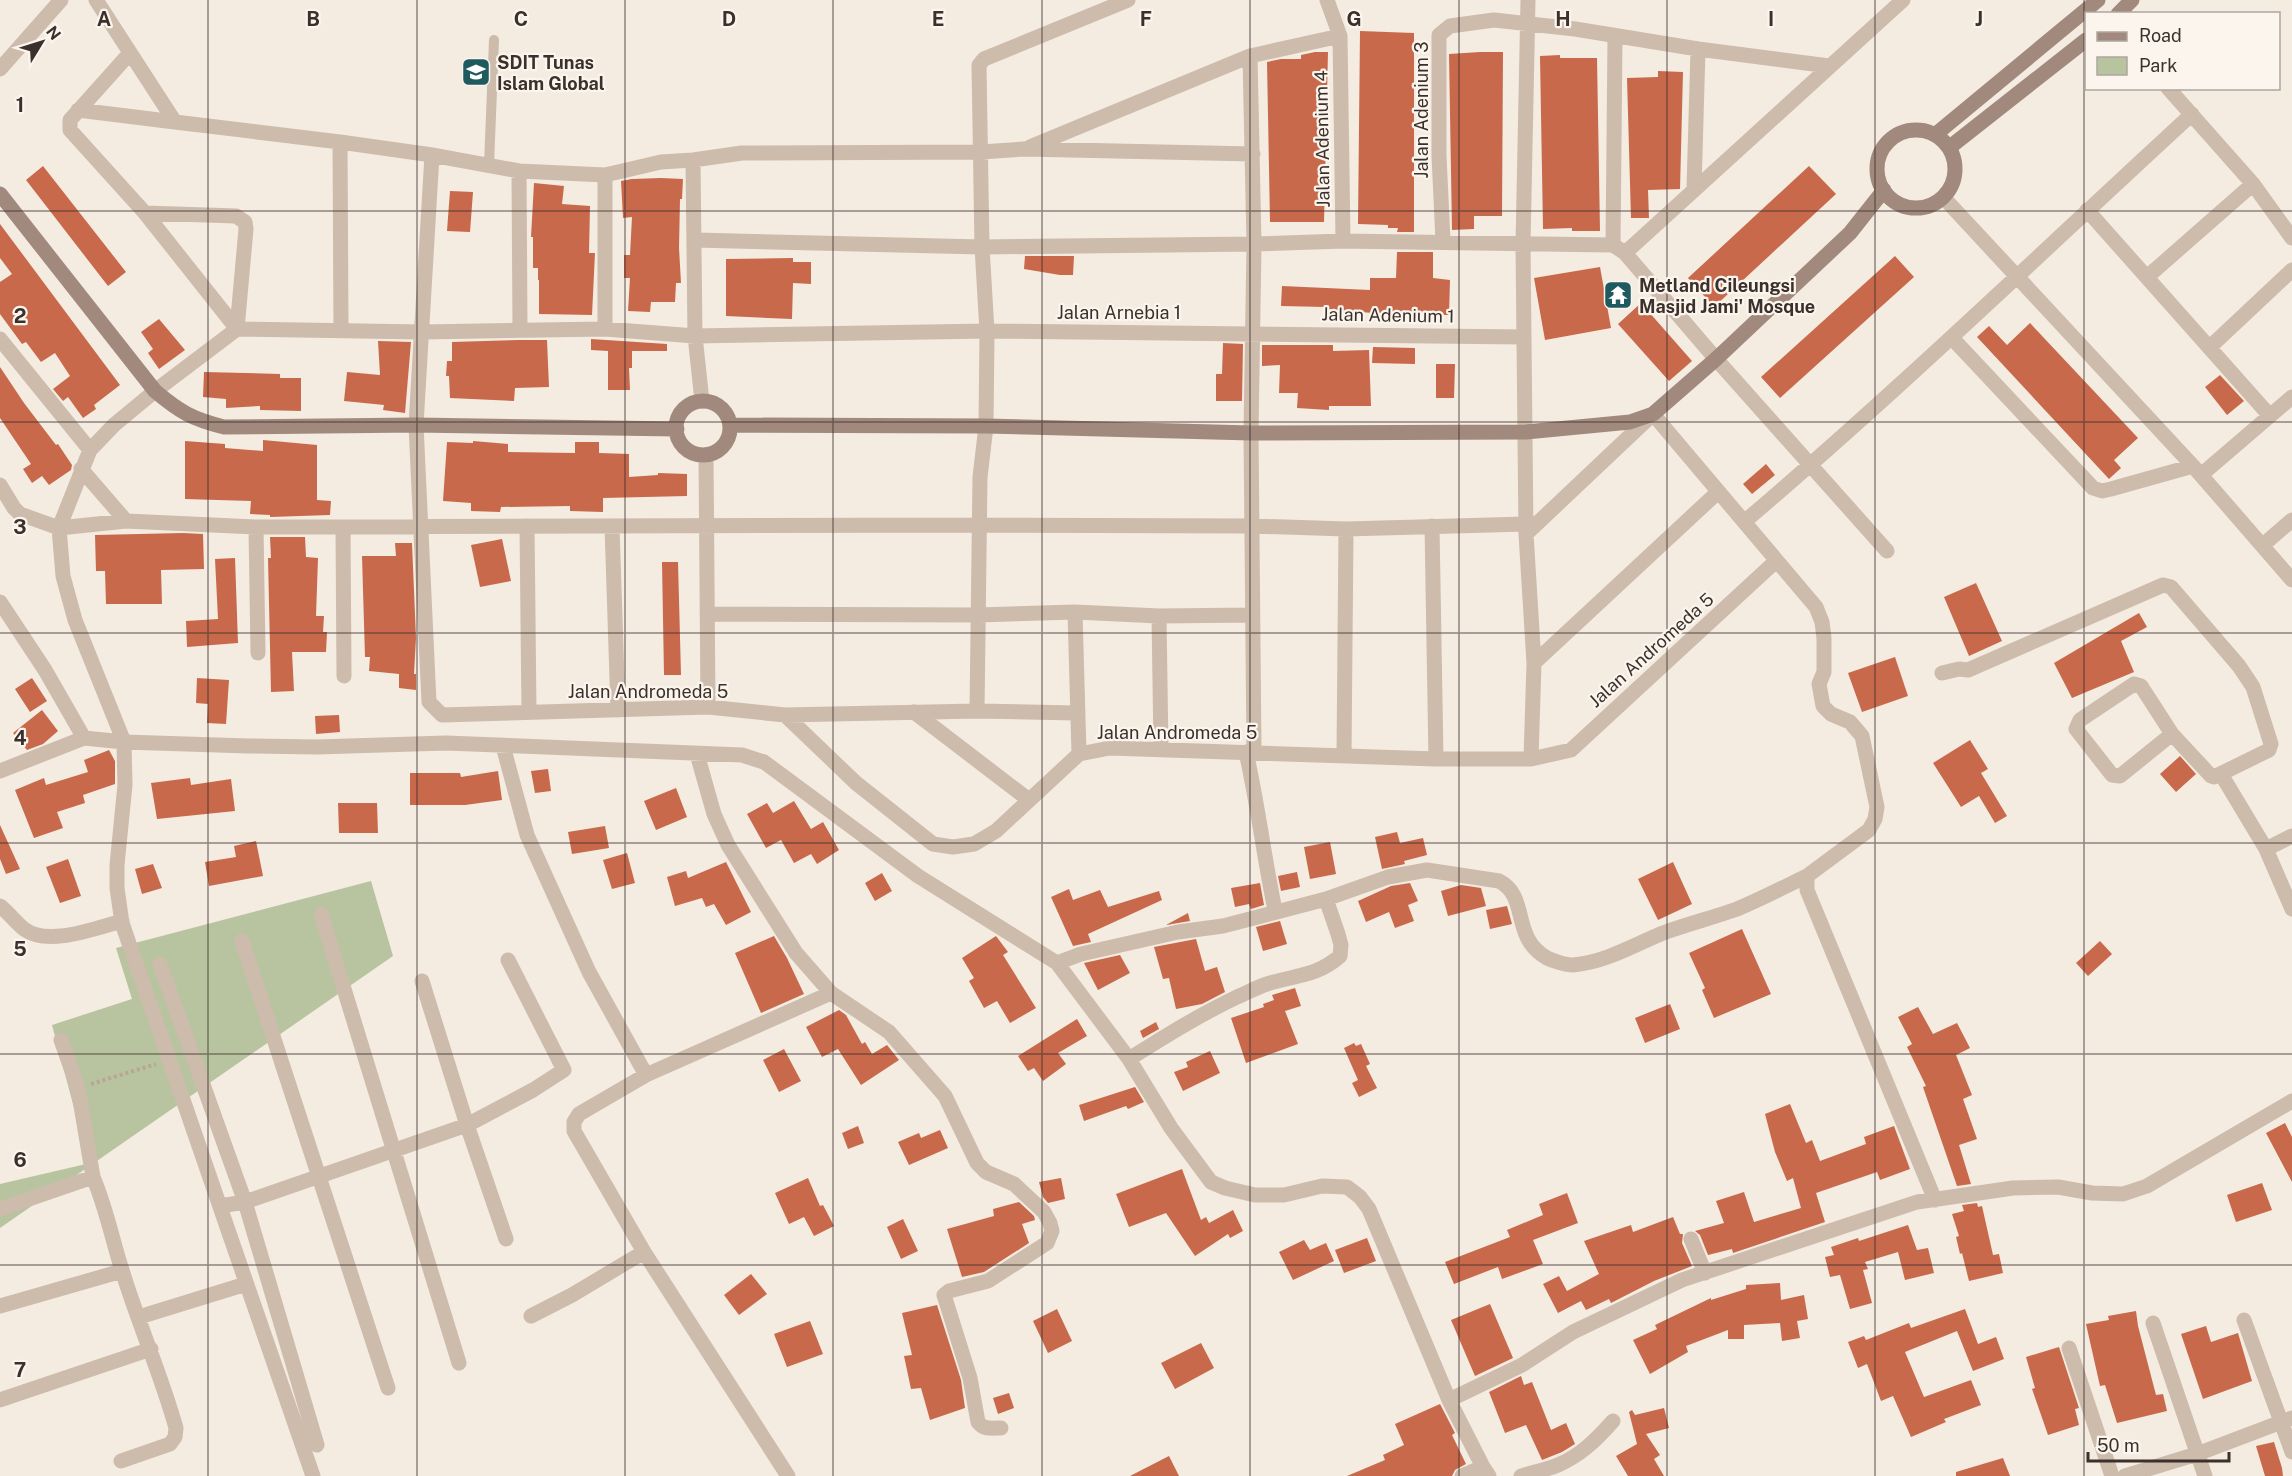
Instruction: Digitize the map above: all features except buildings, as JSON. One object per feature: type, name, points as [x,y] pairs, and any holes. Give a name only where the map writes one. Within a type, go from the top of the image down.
[{"type":"street","points":[[0,69],[61,0]]},
{"type":"street","points":[[96,0],[175,122]]},
{"type":"street","points":[[977,711],[980,477],[986,426],[987,331],[982,247],[981,62],[1128,0]]},
{"type":"street","name":"Jalan Adenium 4","points":[[1327,0],[1340,36],[1343,241]]},
{"type":"street","points":[[1528,0],[1523,244],[1526,529],[1534,663],[1531,759]]},
{"type":"street","points":[[695,240],[982,247],[1443,241],[1619,249],[1694,189],[1903,0]]},
{"type":"street","points":[[1936,134],[2091,2]]},
{"type":"street","name":"Jalan Adenium 3","points":[[1443,241],[1439,156],[1439,34],[1450,27],[1494,20],[1528,24]]},
{"type":"street","points":[[1528,24],[1829,66]]},
{"type":"street","points":[[1024,149],[1250,56],[1340,36]]},
{"type":"street","points":[[1615,37],[1619,249],[1887,551]]},
{"type":"street","points":[[1950,147],[2085,41]]},
{"type":"street","points":[[1694,189],[1698,49]]},
{"type":"street","points":[[130,53],[70,120],[70,130],[145,213],[237,329]]},
{"type":"street","points":[[1250,56],[1254,244],[1250,752],[1264,840],[1264,856],[1275,910]]},
{"type":"street","points":[[2170,90],[2253,184],[2292,238]]},
{"type":"street","points":[[78,110],[340,142],[432,155],[519,171],[605,175],[661,162],[742,153],[981,152],[1024,149],[1253,154]]},
{"type":"street","points":[[1744,522],[1952,338],[2192,114]]},
{"type":"street","points":[[1914,128],[1936,134],[1950,147],[1956,174],[1944,198],[1925,208],[1904,207],[1887,195],[1877,175],[1880,153],[1893,136],[1914,128]]},
{"type":"street","points":[[340,142],[341,329]]},
{"type":"street","points":[[422,526],[416,426],[432,155]]},
{"type":"street","points":[[693,160],[695,336],[702,401]]},
{"type":"street","points":[[519,171],[520,329]]},
{"type":"street","points":[[605,175],[605,329]]},
{"type":"street","points":[[2147,277],[2253,184]]},
{"type":"street","points":[[0,485],[20,514],[59,528],[126,521],[256,527],[980,525],[1251,526],[1346,529],[1432,526],[1526,529],[1716,359],[1850,233],[1884,190]]},
{"type":"street","points":[[0,194],[155,391],[180,412],[201,421],[224,427],[416,426],[676,429]]},
{"type":"street","points":[[1944,198],[2197,470],[2292,580]]},
{"type":"street","points":[[2088,210],[2270,416]]},
{"type":"street","points":[[145,213],[236,216],[245,222],[237,329],[155,391],[114,425],[90,450],[59,528],[63,576],[75,620],[124,742],[125,785],[117,865],[117,888],[122,921],[313,1476]]},
{"type":"street","points":[[2210,347],[2292,270]]},
{"type":"street","name":"Jalan Arnebia 1","points":[[237,329],[422,332],[605,329],[695,336],[987,331],[1252,332]]},
{"type":"street","name":"Jalan Adenium 1","points":[[1252,332],[1524,337]]},
{"type":"street","points":[[1952,338],[2093,488],[2102,491],[2197,470],[2292,397]]},
{"type":"street","points":[[0,339],[90,450]]},
{"type":"street","points":[[702,401],[721,408],[729,419],[730,425],[728,439],[724,445],[719,450],[706,455],[686,448],[676,429],[684,410],[695,402],[702,401]]},
{"type":"street","points":[[730,425],[986,426],[1251,433],[1526,432],[1610,425],[1630,422],[1653,414]]},
{"type":"street","points":[[1057,963],[1081,954],[1178,932],[1223,926],[1275,910],[1297,908],[1388,877],[1427,870],[1499,881],[1508,886],[1514,893],[1524,932],[1532,946],[1548,959],[1571,965],[1626,951],[1663,933],[1736,909],[1807,876],[1869,830],[1875,819],[1877,807],[1862,736],[1850,722],[1831,714],[1823,706],[1820,684],[1824,672],[1822,622],[1816,607],[1653,414]]},
{"type":"street","points":[[706,455],[708,707]]},
{"type":"street","points":[[81,469],[126,521]]},
{"type":"street","points":[[1534,663],[1718,492]]},
{"type":"street","points":[[2263,545],[2292,520]]},
{"type":"street","name":"Jalan Andromeda 5","points":[[422,526],[429,702],[442,715],[708,707],[785,715],[855,783],[933,844],[952,847],[974,844],[996,831],[1079,754],[1110,748],[1436,759],[1531,759],[1571,750],[1776,561]]},
{"type":"street","points":[[527,526],[529,712]]},
{"type":"street","points":[[612,526],[618,710]]},
{"type":"street","points":[[1432,526],[1436,759]]},
{"type":"street","points":[[256,527],[258,653]]},
{"type":"street","points":[[343,527],[344,676]]},
{"type":"street","points":[[1344,756],[1346,529]]},
{"type":"street","points":[[1942,673],[1959,669],[1968,670],[2163,585],[2171,587],[2239,666],[2253,687],[2271,744],[2269,750],[2221,774],[2211,776],[2172,734],[2141,686],[2137,684],[2080,720],[2076,729],[2116,777],[2172,734]]},
{"type":"street","points":[[0,602],[45,670],[84,738]]},
{"type":"street","points":[[707,614],[978,615],[1075,612],[1159,616],[1252,615]]},
{"type":"street","points":[[1075,612],[1076,713],[1079,754]]},
{"type":"street","points":[[1159,616],[1161,749]]},
{"type":"street","points":[[785,715],[977,711],[1076,713]]},
{"type":"street","points":[[914,712],[1029,800]]},
{"type":"street","points":[[0,771],[84,738],[124,742],[317,747],[447,744],[742,755],[764,762],[918,876],[1057,963],[1128,1059],[1171,1128],[1211,1182],[1226,1188],[1255,1194],[1284,1195],[1323,1186],[1347,1187],[1360,1197],[1369,1209],[1449,1400],[1486,1472],[1462,1476]]},
{"type":"street","points":[[503,746],[527,836],[589,972],[646,1075]]},
{"type":"street","points":[[697,754],[714,814],[728,845],[795,953],[831,993],[889,1032],[945,1096],[977,1162],[986,1172],[1014,1184],[1044,1212],[1050,1223],[1052,1230],[1047,1244],[987,1281],[949,1291],[944,1295],[970,1378],[978,1422],[981,1427],[1001,1428]]},
{"type":"street","points":[[2221,774],[2266,849],[2292,909]]},
{"type":"street","points":[[2266,849],[2292,836]]},
{"type":"street","points":[[1807,876],[1807,890],[1935,1200]]},
{"type":"street","points":[[1128,1059],[1188,1022],[1225,1003],[1267,984],[1292,979],[1332,963],[1340,956],[1341,945],[1326,899]]},
{"type":"street","points":[[0,906],[25,930],[45,938],[82,932],[122,921]]},
{"type":"street","points":[[321,914],[459,1363]]},
{"type":"street","points":[[242,940],[388,1388]]},
{"type":"street","points":[[220,1206],[245,1202],[467,1125],[564,1070],[508,960]]},
{"type":"street","points":[[160,964],[245,1202],[316,1444]]},
{"type":"street","points":[[422,981],[506,1239]]},
{"type":"street","points":[[788,1476],[644,1252],[574,1131],[574,1122],[579,1114],[592,1105],[646,1075],[831,993]]},
{"type":"street","points":[[62,1040],[78,1089],[93,1177],[103,1200],[122,1271],[151,1349],[176,1428],[175,1437],[170,1444],[121,1461]]},
{"type":"street","points":[[1449,1400],[1522,1365],[1573,1332],[1682,1280],[1917,1202],[2013,1188],[2058,1187],[2092,1193],[2122,1194],[2147,1186],[2292,1101]]},
{"type":"street","points":[[0,1209],[93,1177]]},
{"type":"street","points":[[1691,1239],[1705,1273]]},
{"type":"street","points":[[531,1316],[572,1295],[644,1252]]},
{"type":"street","points":[[0,1306],[122,1271]]},
{"type":"street","points":[[139,1317],[246,1284]]},
{"type":"street","points":[[2244,1320],[2287,1420],[2292,1452]]},
{"type":"street","points":[[2153,1323],[2205,1476]]},
{"type":"street","points":[[2069,1348],[2112,1476]]},
{"type":"street","points":[[0,1400],[151,1349]]},
{"type":"street","points":[[2125,1476],[2197,1454],[2287,1420]]},
{"type":"street","points":[[1521,1476],[1556,1466],[1579,1455],[1593,1444],[1613,1421]]},
{"type":"lane","points":[[489,165],[494,40]]},
{"type":"path","points":[[78,1089],[171,1059]]},
{"type":"green space","points":[[371,881],[393,956],[0,1228],[0,1184],[86,1164],[82,1138],[52,1025],[132,999],[116,948]]},
{"type":"place","name":"SDIT Tunas Islam Global","points":[[476,72]]},
{"type":"place","name":"Metland Cileungsi Masjid Jami' Mosque","points":[[1618,295]]}]
